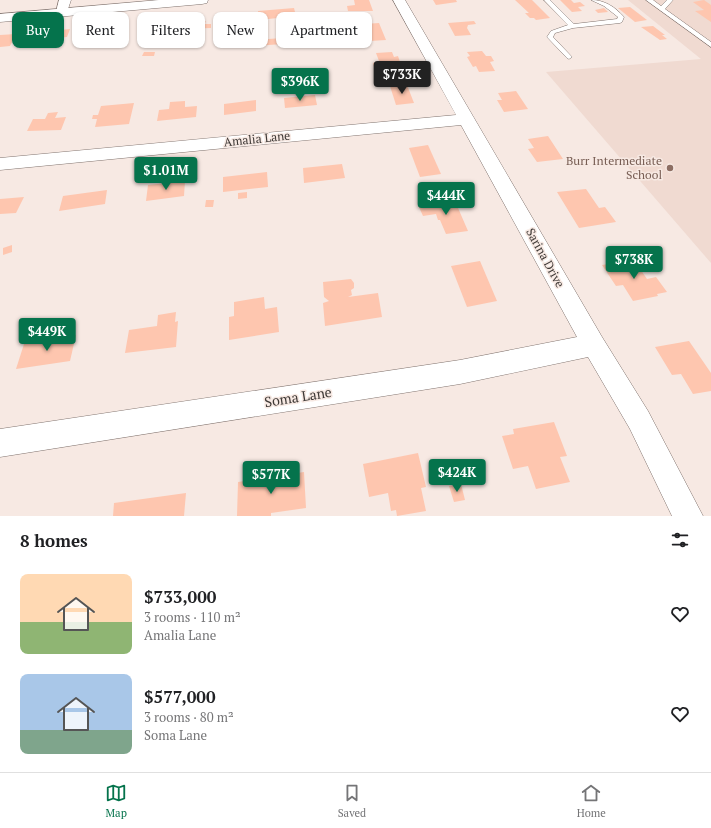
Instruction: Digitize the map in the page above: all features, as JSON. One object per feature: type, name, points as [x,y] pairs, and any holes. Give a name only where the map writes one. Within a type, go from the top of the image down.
[{"type":"street","points":[[0,18],[63,6],[202,0]]},
{"type":"street","name":"Sarina Drive","points":[[399,0],[594,345],[639,420],[688,516]]},
{"type":"street","name":"Amalia Lane","points":[[0,164],[466,119]]},
{"type":"street","name":"Soma Lane","points":[[0,443],[460,372],[594,345]]},
{"type":"lane","points":[[547,0],[572,26]]},
{"type":"lane","points":[[569,57],[550,37],[553,32],[572,26],[620,21],[621,17],[613,10],[594,0]]},
{"type":"lane","points":[[649,0],[711,45]]},
{"type":"lane","points":[[662,9],[670,0]]},
{"type":"shaded area","name":"Burr Intermediate School","points":[[628,0],[711,0],[711,263],[546,72],[701,59]]},
{"type":"building","points":[[354,0],[369,0],[373,11],[348,11],[347,6],[355,5]]},
{"type":"building","points":[[433,0],[456,0],[457,2],[436,5]]},
{"type":"building","points":[[515,0],[532,0],[550,18],[536,20],[534,18],[530,18],[525,13],[529,13]]},
{"type":"building","points":[[560,0],[571,0],[574,3],[580,2],[585,6],[578,7],[582,11],[572,12]]},
{"type":"building","points":[[704,0],[711,5],[711,22],[695,11],[704,10],[693,2]]},
{"type":"building","points":[[630,7],[647,20],[635,22],[618,8]]},
{"type":"building","points":[[294,8],[295,12],[276,12],[276,18],[268,19],[268,12],[258,11]]},
{"type":"building","points":[[604,8],[608,12],[598,13],[595,10]]},
{"type":"building","points":[[474,21],[476,24],[468,25],[467,28],[471,35],[455,36],[448,23]]},
{"type":"building","points":[[372,23],[379,23],[386,40],[372,41]]},
{"type":"building","points":[[205,24],[211,24],[211,28],[205,28]]},
{"type":"building","points":[[653,26],[665,35],[662,35],[667,39],[660,40],[641,27]]},
{"type":"building","points":[[70,29],[67,37],[64,37],[64,30]]},
{"type":"building","points":[[12,34],[12,42],[10,46],[0,47],[0,35]]},
{"type":"building","points":[[276,38],[276,44],[268,45],[268,39]]},
{"type":"building","points":[[482,51],[486,56],[491,56],[494,61],[490,62],[495,71],[479,72],[476,66],[473,67],[467,57],[470,56],[467,52]]},
{"type":"building","points":[[144,52],[155,52],[154,56],[142,56]]},
{"type":"building","points":[[392,52],[394,57],[398,56],[401,65],[395,66],[397,70],[383,71],[382,68],[374,67],[373,63],[379,61],[376,53]]},
{"type":"building","points":[[407,85],[414,103],[396,105],[390,86]]},
{"type":"building","points":[[516,91],[528,109],[504,112],[497,100],[502,100],[498,93]]},
{"type":"building","points":[[315,95],[317,105],[285,108],[284,98]]},
{"type":"building","points":[[256,100],[256,111],[224,115],[224,104]]},
{"type":"building","points":[[185,101],[185,107],[197,106],[196,117],[157,121],[159,110],[169,109],[170,102]]},
{"type":"building","points":[[134,103],[129,124],[95,127],[97,119],[92,119],[93,115],[98,115],[101,106]]},
{"type":"building","points":[[58,112],[55,118],[66,117],[61,130],[27,131],[33,119],[45,119],[48,113]]},
{"type":"building","points":[[548,136],[563,159],[537,162],[528,149],[534,148],[528,139]]},
{"type":"building","points":[[428,145],[441,174],[420,177],[409,148]]},
{"type":"building","points":[[342,164],[345,178],[304,183],[303,168]]},
{"type":"building","points":[[267,172],[268,187],[223,192],[223,177]]},
{"type":"building","points":[[185,181],[184,196],[146,201],[148,185]]},
{"type":"building","points":[[586,189],[599,208],[605,207],[616,222],[579,228],[557,192]]},
{"type":"building","points":[[107,190],[105,204],[59,211],[63,196]]},
{"type":"building","points":[[247,192],[247,198],[238,199],[238,193]]},
{"type":"building","points":[[24,197],[16,213],[0,214],[0,199]]},
{"type":"building","points":[[206,200],[214,200],[213,207],[205,207]]},
{"type":"building","points":[[455,201],[468,231],[446,234],[436,214],[423,216],[418,205]]},
{"type":"building","points":[[12,245],[12,252],[3,255],[3,248]]},
{"type":"building","points":[[634,260],[647,279],[656,277],[667,292],[657,294],[658,296],[633,301],[623,285],[616,286],[602,265]]},
{"type":"building","points":[[480,261],[497,301],[467,307],[451,266]]},
{"type":"building","points":[[351,279],[354,283],[354,288],[351,290],[352,295],[348,297],[378,293],[382,317],[325,326],[323,303],[329,301],[324,297],[323,282]]},
{"type":"building","points":[[264,297],[265,309],[277,307],[279,332],[229,340],[229,317],[234,316],[234,302]]},
{"type":"building","points":[[176,312],[175,322],[178,321],[176,347],[125,353],[129,330],[157,326],[158,315]]},
{"type":"building","points":[[76,335],[70,361],[16,369],[24,344]]},
{"type":"building","points":[[689,341],[711,373],[711,391],[693,394],[681,374],[672,375],[655,347]]},
{"type":"building","points":[[554,422],[567,456],[560,457],[570,482],[536,489],[528,466],[513,469],[502,436],[514,434],[513,429]]},
{"type":"building","points":[[418,453],[426,487],[421,488],[426,511],[397,516],[396,510],[391,511],[388,493],[369,497],[363,464]]},
{"type":"building","points":[[304,472],[306,508],[271,513],[271,516],[237,516],[238,482]]},
{"type":"building","points":[[461,484],[465,500],[454,502],[449,486]]},
{"type":"building","points":[[186,493],[184,516],[113,516],[114,503]]},
{"type":"place","name":"Burr Intermediate School","points":[[670,168]]}]
